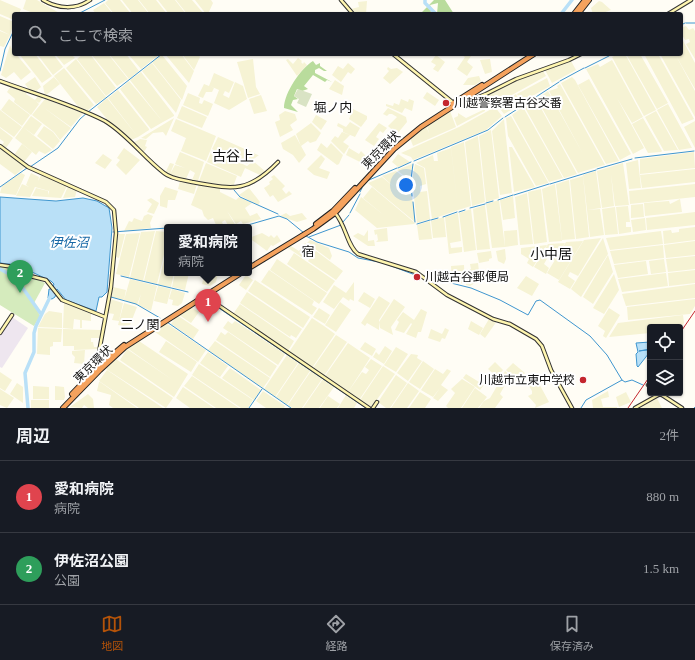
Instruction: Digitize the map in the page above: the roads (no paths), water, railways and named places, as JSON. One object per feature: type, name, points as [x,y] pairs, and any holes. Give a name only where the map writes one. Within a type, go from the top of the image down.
[{"type":"highway","points":[[576,12],[585,0]]},
{"type":"highway","points":[[580,12],[589,0]]},
{"type":"highway","name":"東京環状","points":[[454,104],[526,56]]},
{"type":"highway","name":"東京環状","points":[[252,265],[313,229],[334,212],[407,134],[531,56]]},
{"type":"highway","name":"東京環状","points":[[203,295],[232,276]]},
{"type":"highway","name":"東京環状","points":[[60,408],[99,368],[136,336],[236,276]]},
{"type":"highway","name":"東京環状","points":[[63,408],[99,368]]},
{"type":"street","points":[[43,0],[65,7],[78,6],[90,0]]},
{"type":"street","points":[[341,0],[351,12]]},
{"type":"street","points":[[671,12],[691,0]]},
{"type":"street","points":[[395,56],[454,104],[462,104],[486,94],[516,78],[577,56]]},
{"type":"street","points":[[0,81],[72,107],[105,122],[122,133],[158,169],[170,177],[234,188],[246,185],[260,177],[278,162]]},
{"type":"street","points":[[0,146],[28,167],[106,202],[113,208],[116,233],[111,287],[96,363],[99,368]]},
{"type":"street","points":[[334,212],[345,227],[353,249],[358,254],[416,272],[447,295],[493,319],[515,326],[536,339],[542,346],[552,370],[572,408]]},
{"type":"street","points":[[0,265],[20,270],[30,276],[46,280],[62,300],[105,317]]},
{"type":"street","points":[[203,295],[369,408]]},
{"type":"street","points":[[0,333],[12,315]]},
{"type":"street","points":[[635,408],[655,396]]},
{"type":"street","points":[[664,396],[682,408]]},
{"type":"street","points":[[372,408],[377,402]]},
{"type":"water","name":"伊佐沼","points":[[0,197],[56,201],[83,198],[97,201],[109,208],[112,228],[107,292],[102,297],[99,297],[96,311],[66,300],[57,289],[55,297],[52,299],[48,298],[49,289],[52,289],[54,284],[51,281],[17,265],[0,263]]},
{"type":"water","points":[[647,342],[647,350],[639,351],[647,350],[647,356],[638,367],[636,354],[638,352],[636,343]]},
{"type":"waterway","points":[[82,12],[105,0]]},
{"type":"waterway","points":[[425,0],[425,3],[434,12]]},
{"type":"waterway","points":[[563,12],[572,0]]},
{"type":"waterway","points":[[686,23],[695,23]]},
{"type":"waterway","points":[[0,71],[5,49],[12,34]]},
{"type":"waterway","points":[[30,167],[58,148],[80,119],[88,112],[159,56]]},
{"type":"waterway","points":[[585,68],[609,56]]},
{"type":"waterway","points":[[560,81],[584,68]]},
{"type":"waterway","points":[[505,117],[559,82]]},
{"type":"waterway","points":[[414,161],[488,130],[503,118]]},
{"type":"waterway","points":[[635,158],[694,151]]},
{"type":"waterway","points":[[597,169],[632,159]]},
{"type":"waterway","points":[[398,168],[411,162]]},
{"type":"waterway","points":[[411,179],[413,164]]},
{"type":"waterway","points":[[0,187],[27,168]]},
{"type":"waterway","points":[[369,180],[397,168]]},
{"type":"waterway","points":[[550,184],[596,170]]},
{"type":"waterway","points":[[514,195],[549,184]]},
{"type":"waterway","points":[[411,185],[412,196]]},
{"type":"waterway","points":[[360,192],[362,188]]},
{"type":"waterway","points":[[234,190],[240,197],[278,214]]},
{"type":"waterway","points":[[350,213],[360,194]]},
{"type":"waterway","points":[[498,200],[513,195]]},
{"type":"waterway","points":[[486,203],[493,201]]},
{"type":"waterway","points":[[413,202],[415,222]]},
{"type":"waterway","points":[[470,208],[485,204]]},
{"type":"waterway","points":[[459,212],[465,210]]},
{"type":"waterway","points":[[443,217],[457,212]]},
{"type":"waterway","points":[[343,222],[349,215]]},
{"type":"waterway","points":[[251,224],[279,216],[287,219],[304,233]]},
{"type":"waterway","points":[[431,220],[438,218]]},
{"type":"waterway","points":[[417,224],[430,220]]},
{"type":"waterway","points":[[309,237],[341,225]]},
{"type":"waterway","points":[[113,232],[164,228]]},
{"type":"waterway","points":[[306,236],[317,242],[349,252],[358,258],[379,262]]},
{"type":"waterway","points":[[386,264],[418,276],[420,275]]},
{"type":"waterway","points":[[0,269],[15,277],[41,314]]},
{"type":"waterway","points":[[121,276],[188,292]]},
{"type":"waterway","points":[[423,276],[471,288],[500,300],[528,315],[536,301],[540,300],[590,336],[607,355],[622,380]]},
{"type":"waterway","points":[[28,408],[25,373],[34,352],[34,333],[36,326],[51,295]]},
{"type":"waterway","points":[[111,297],[136,304],[160,318]]},
{"type":"waterway","points":[[207,300],[366,408]]},
{"type":"waterway","points":[[167,322],[291,408]]},
{"type":"waterway","points":[[581,408],[586,400],[622,380],[625,382],[632,380],[643,385]]},
{"type":"waterway","points":[[249,408],[262,389]]},
{"type":"railway","points":[[683,329],[695,311]]},
{"type":"railway","points":[[628,408],[647,380]]},
{"type":"place","name":"川越警察署古谷交番","points":[[446,103]]},
{"type":"place","name":"川越古谷郵便局","points":[[417,277]]},
{"type":"place","name":"伊佐沼公園","points":[[20,293]]},
{"type":"place","name":"愛和病院","points":[[208,322]]},
{"type":"place","name":"川越市立東中学校","points":[[583,380]]},
{"type":"district","name":"堀ノ内","points":[[333,107]]},
{"type":"district","name":"古谷上","points":[[233,156]]},
{"type":"district","name":"宿","points":[[308,251]]},
{"type":"district","name":"小中居","points":[[551,254]]},
{"type":"district","name":"二ノ関","points":[[140,324]]}]
